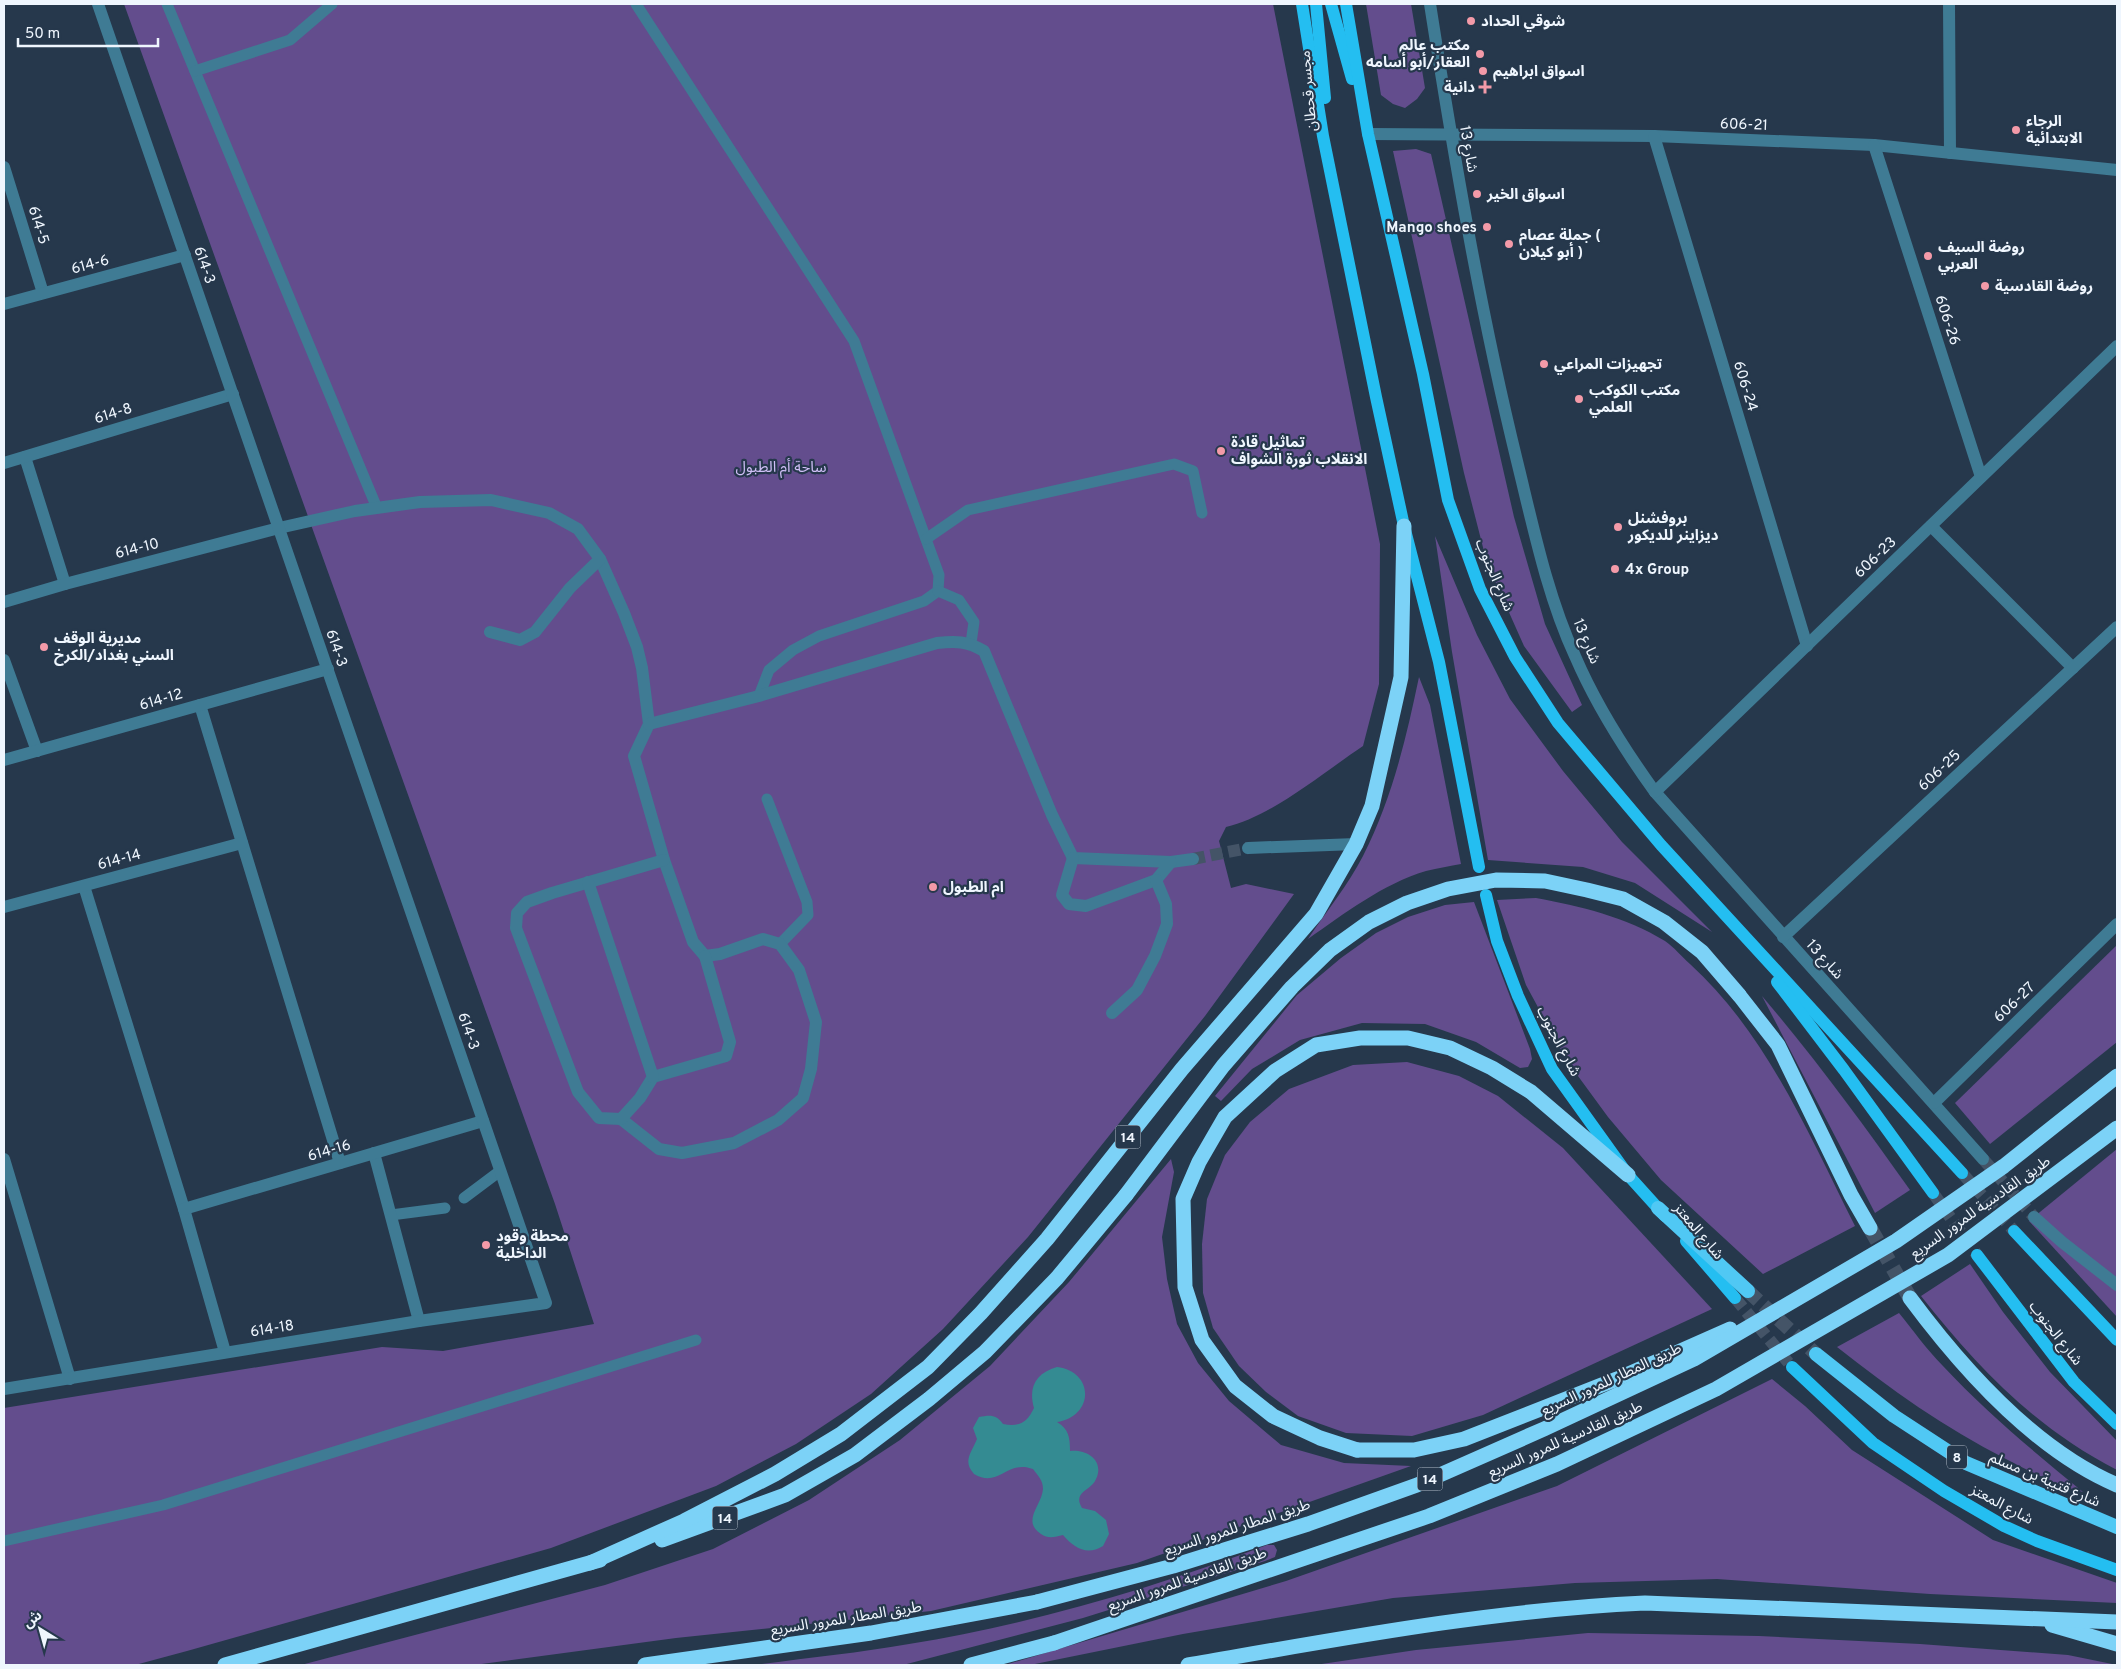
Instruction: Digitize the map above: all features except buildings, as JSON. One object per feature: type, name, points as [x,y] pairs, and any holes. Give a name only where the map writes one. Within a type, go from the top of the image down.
[{"type":"highway","name":"14","points":[[590,1563],[684,1521],[774,1474],[841,1434],[928,1367],[981,1313],[1047,1239],[1182,1069],[1316,914],[1356,844],[1372,806],[1401,677],[1404,526]]},
{"type":"highway","name":"14","points":[[225,1665],[590,1563],[685,1533],[785,1495],[855,1455],[929,1399],[985,1352],[1057,1278],[1126,1195],[1223,1066],[1292,987],[1330,950],[1369,922],[1408,902],[1448,889],[1496,880],[1545,882],[1587,890],[1623,899],[1664,922],[1702,952],[1778,1045],[1851,1195],[1870,1228]]},
{"type":"highway","points":[[1628,1175],[1531,1092],[1492,1068],[1450,1048],[1408,1038],[1360,1038],[1316,1044],[1275,1071],[1225,1117],[1200,1162],[1183,1199],[1185,1287],[1202,1340],[1235,1386],[1273,1416],[1320,1438],[1357,1450],[1414,1450],[1464,1439],[1617,1379],[1800,1298]]},
{"type":"highway","name":"طريق القادسية للمرور السريع","points":[[1800,1298],[1896,1240],[2004,1166],[2117,1076]]},
{"type":"highway","name":"طريق القادسية للمرور السريع","points":[[971,1665],[1054,1643],[1429,1516],[1558,1464],[1716,1389],[1948,1255],[2117,1128]]},
{"type":"highway","points":[[1658,1208],[1748,1291]]},
{"type":"highway","name":"طريق المطار للمرور السريع","points":[[645,1665],[871,1633],[1037,1602],[1174,1566],[1308,1524],[1417,1485],[1553,1425],[1694,1360],[1800,1298]]},
{"type":"highway","points":[[1910,1298],[1962,1364],[2027,1428],[2068,1457],[2117,1485]]},
{"type":"highway","name":"شارع قتيبة بن مسلم","points":[[1816,1354],[1894,1416],[1966,1463],[2117,1527]]},
{"type":"highway","points":[[1188,1665],[1395,1629],[1583,1605],[1644,1603],[2117,1622]]},
{"type":"highway","points":[[2029,1618],[2117,1644]]},
{"type":"main road","points":[[1302,4],[1323,136],[1374,388],[1404,526],[1439,662],[1480,867]]},
{"type":"main road","name":"مجسر قحطان","points":[[1316,4],[1332,175]]},
{"type":"main road","points":[[1331,4],[1374,161]]},
{"type":"main road","points":[[1346,4],[1374,161]]},
{"type":"main road","name":"شارع الجنوب","points":[[1374,161],[1423,374],[1448,500],[1480,589],[1515,657],[1558,723],[1660,845],[1962,1173]]},
{"type":"main road","name":"شارع الجنوب","points":[[1486,895],[1497,941],[1511,978],[1552,1069],[1628,1175],[1658,1208]]},
{"type":"main road","name":"شارع الجنوب","points":[[1735,928],[1844,1070],[1933,1193]]},
{"type":"main road","name":"شارع المعتز","points":[[1658,1208],[1734,1298]]},
{"type":"main road","points":[[2014,1231],[2117,1340]]},
{"type":"main road","name":"شارع الجنوب","points":[[1977,1255],[2074,1382],[2117,1424]]},
{"type":"main road","name":"شارع المعتز","points":[[1792,1367],[1872,1443],[1944,1491],[2004,1526],[2037,1541],[2117,1570]]},
{"type":"street","name":"614-3","points":[[98,4],[546,1303]]},
{"type":"street","name":"شارع 13","points":[[1430,4],[1450,134],[1498,380],[1522,484],[1555,605],[1574,655],[1597,703],[1624,749],[1655,792],[1983,1159]]},
{"type":"street","points":[[1949,4],[1950,153]]},
{"type":"street","name":"606-21","points":[[1368,134],[1654,136],[1874,145],[2117,170]]},
{"type":"street","name":"606-24","points":[[1654,136],[1807,646]]},
{"type":"street","name":"606-26","points":[[1874,145],[1982,477]]},
{"type":"street","name":"614-5","points":[[4,167],[43,293]]},
{"type":"street","name":"614-6","points":[[4,304],[185,256]]},
{"type":"street","name":"606-23","points":[[1655,792],[2117,346]]},
{"type":"street","name":"614-8","points":[[4,464],[233,394]]},
{"type":"street","points":[[25,457],[65,584]]},
{"type":"street","name":"614-10","points":[[4,602],[65,584],[279,528],[355,511],[420,502],[492,500],[549,513],[578,529],[600,559],[637,647],[650,724]]},
{"type":"street","points":[[1931,526],[2073,668]]},
{"type":"street","points":[[490,632],[520,640],[535,632],[570,588],[600,559]]},
{"type":"street","name":"606-25","points":[[1783,937],[2117,627]]},
{"type":"street","points":[[621,1119],[640,1098],[652,1077],[726,1056],[730,1042],[705,956],[693,942],[664,860],[634,756],[650,724],[759,696],[937,643],[957,640],[972,643],[984,651],[1052,815],[1073,858],[1062,895],[1069,904],[1086,906],[1156,880],[1171,862]]},
{"type":"street","points":[[4,660],[37,751]]},
{"type":"street","name":"614-12","points":[[4,760],[328,669]]},
{"type":"street","points":[[200,705],[340,1163]]},
{"type":"street","name":"614-14","points":[[4,907],[242,843]]},
{"type":"street","points":[[1248,848],[1356,844]]},
{"type":"street","points":[[1073,858],[1171,862],[1193,859]]},
{"type":"street","points":[[664,860],[527,902],[518,914],[516,928],[578,1092],[599,1118],[621,1119],[659,1149],[682,1154],[734,1143],[778,1120],[803,1098],[811,1069],[816,1022],[799,970],[780,944],[763,939],[720,954],[705,956]]},
{"type":"street","points":[[1112,1013],[1137,990],[1156,956],[1167,924],[1166,904],[1156,880]]},
{"type":"street","points":[[588,882],[652,1077]]},
{"type":"street","points":[[84,886],[184,1208],[225,1352]]},
{"type":"street","name":"606-27","points":[[1934,1104],[2117,924]]},
{"type":"street","name":"614-16","points":[[184,1208],[484,1121]]},
{"type":"street","points":[[374,1153],[419,1321]]},
{"type":"street","points":[[4,1159],[70,1378]]},
{"type":"street","points":[[2034,1217],[2117,1286]]},
{"type":"street","name":"614-18","points":[[4,1389],[419,1321],[546,1303]]},
{"type":"lane","points":[[167,4],[377,508]]},
{"type":"lane","points":[[195,71],[290,40],[332,4]]},
{"type":"lane","points":[[636,4],[854,341],[939,575],[938,591]]},
{"type":"lane","points":[[926,539],[968,510],[1174,464],[1193,470],[1202,513]]},
{"type":"lane","points":[[938,591],[959,600],[974,622],[972,643]]},
{"type":"lane","points":[[759,696],[769,670],[793,650],[819,636],[924,601],[938,591]]},
{"type":"lane","points":[[767,799],[806,902],[808,915],[780,944]]},
{"type":"lane","points":[[464,1198],[500,1171]]},
{"type":"lane","points":[[391,1215],[445,1208]]},
{"type":"lane","points":[[4,1541],[163,1505],[696,1340]]},
{"type":"green space","name":"ساحة أم الطبول","points":[[124,4],[1273,4],[1380,544],[1379,684],[1363,746],[1279,804],[1243,822],[1226,827],[1219,841],[1231,888],[1246,884],[1294,894],[1205,1016],[1028,1237],[943,1329],[871,1394],[796,1444],[716,1486],[551,1548],[135,1665],[4,1665],[4,1408],[382,1347],[443,1351],[594,1324],[555,1204]]},
{"type":"green space","points":[[1366,4],[1411,4],[1425,88],[1417,99],[1405,108],[1393,104],[1381,95]]},
{"type":"green space","points":[[1416,149],[1431,154],[1514,517],[1545,624],[1582,705],[1572,712],[1524,646],[1487,563],[1464,473],[1393,151]]},
{"type":"green space","points":[[1435,536],[1477,635],[1510,699],[1563,771],[1622,842],[1712,932],[1635,883],[1583,867],[1488,860],[1452,652]]},
{"type":"green space","points":[[1419,677],[1430,705],[1461,864],[1426,871],[1395,883],[1365,900],[1308,939],[1351,877],[1363,856],[1382,813],[1397,768]]},
{"type":"green space","points":[[1536,898],[1602,914],[1635,925],[1672,946],[1717,992],[1742,1022],[1784,1087],[1855,1226],[1763,1274],[1661,1180],[1608,1117],[1567,1061],[1526,985],[1497,900]]},
{"type":"green space","points":[[1474,902],[1530,1049],[1532,1059],[1528,1067],[1520,1068],[1476,1042],[1425,1024],[1362,1023],[1300,1040],[1252,1069],[1221,1101],[1215,1096],[1297,995],[1341,958],[1376,933],[1408,917],[1445,905]]},
{"type":"green space","points":[[2117,945],[2117,1042],[1990,1144],[1955,1103]]},
{"type":"green space","points":[[1762,996],[1801,1043],[1910,1190],[1875,1213]]},
{"type":"green space","points":[[1407,1062],[1459,1076],[1498,1096],[1563,1148],[1712,1309],[1483,1415],[1412,1436],[1346,1433],[1298,1416],[1266,1392],[1239,1366],[1213,1328],[1203,1293],[1202,1244],[1207,1199],[1225,1155],[1250,1122],[1289,1089],[1353,1065]]},
{"type":"green space","points":[[2117,1149],[2117,1317],[2029,1221]]},
{"type":"green space","points":[[1171,1159],[1174,1172],[1162,1237],[1167,1279],[1177,1324],[1198,1363],[1229,1401],[1281,1445],[1344,1463],[1411,1466],[1137,1563],[931,1611],[676,1638],[474,1665],[301,1665],[605,1585],[713,1549],[809,1500],[900,1440],[990,1366],[1069,1282]]},
{"type":"green space","points":[[1970,1264],[2003,1312],[2050,1372],[2117,1441],[2117,1470],[2060,1435],[2009,1394],[1964,1347],[1921,1296]]},
{"type":"green space","points":[[1899,1313],[1937,1360],[1959,1383],[1993,1416],[2083,1492],[2063,1486],[2034,1473],[1983,1447],[1898,1393],[1837,1347]]},
{"type":"green space","points":[[1772,1379],[1805,1406],[1852,1450],[1993,1540],[2117,1583],[2117,1603],[1930,1594],[1717,1579],[1575,1583],[1393,1598],[1183,1634],[1030,1665],[1005,1665],[1286,1581],[1557,1486]]},
{"type":"green space","points":[[1267,1545],[1274,1545],[1277,1550],[1275,1557],[1265,1561],[1083,1618],[903,1665],[755,1665],[890,1647],[999,1627],[1090,1604],[1180,1576]]},
{"type":"green space","points":[[1588,1633],[1759,1636],[1920,1644],[2068,1655],[2117,1665],[1315,1665],[1416,1650]]},
{"type":"shaded area","points":[[1057,1367],[1069,1371],[1078,1377],[1083,1385],[1085,1394],[1078,1412],[1069,1418],[1057,1422],[1068,1434],[1070,1451],[1088,1454],[1096,1461],[1098,1466],[1095,1482],[1079,1499],[1082,1508],[1095,1511],[1106,1520],[1109,1534],[1103,1546],[1097,1549],[1081,1549],[1072,1544],[1063,1535],[1046,1537],[1035,1529],[1033,1518],[1042,1495],[1043,1486],[1033,1469],[1016,1468],[997,1476],[983,1478],[974,1474],[970,1469],[968,1461],[977,1439],[973,1428],[979,1417],[992,1416],[998,1418],[1003,1424],[1009,1425],[1022,1423],[1034,1408],[1032,1394],[1035,1382],[1044,1373]]},
{"type":"tunnel","points":[[1193,859],[1248,848]]},
{"type":"tunnel","points":[[1983,1159],[2034,1217]]},
{"type":"tunnel","points":[[1962,1173],[2014,1231]]},
{"type":"tunnel","points":[[1933,1193],[1977,1255]]},
{"type":"tunnel","points":[[1870,1228],[1910,1298]]},
{"type":"tunnel","points":[[1748,1291],[1816,1354]]},
{"type":"tunnel","points":[[1735,1298],[1792,1367]]},
{"type":"place","name":"شوقي الحداد","points":[[1471,21]]},
{"type":"place","name":"مكتب عالم العقار/أبو أسامه","points":[[1480,54]]},
{"type":"place","name":"اسواق ابراهيم","points":[[1483,71]]},
{"type":"place","name":"دانية","points":[[1485,87]]},
{"type":"place","name":"الرجاء الابتدائية","points":[[2016,130]]},
{"type":"place","name":"اسواق الخير","points":[[1477,194]]},
{"type":"place","name":"Mango shoes","points":[[1487,227]]},
{"type":"place","name":"جملة عصام ( أبو كيلان )","points":[[1509,244]]},
{"type":"place","name":"روضة السيف العربي","points":[[1928,256]]},
{"type":"place","name":"روضة القادسية","points":[[1985,286]]},
{"type":"place","name":"تجهيزات المراعي","points":[[1544,364]]},
{"type":"place","name":"مكتب الكوكب العلمي","points":[[1579,399]]},
{"type":"place","name":"تماثيل قادة الانقلاب ثورة الشواف","points":[[1221,451]]},
{"type":"place","name":"بروفشنل ديزاينر للديكور","points":[[1618,527]]},
{"type":"place","name":"4x Group","points":[[1615,569]]},
{"type":"place","name":"مديرية الوقف السني بغداد/الكرخ","points":[[44,647]]},
{"type":"place","name":"ام الطبول","points":[[933,887]]},
{"type":"place","name":"محطة وقود الداخلية","points":[[486,1245]]}]
